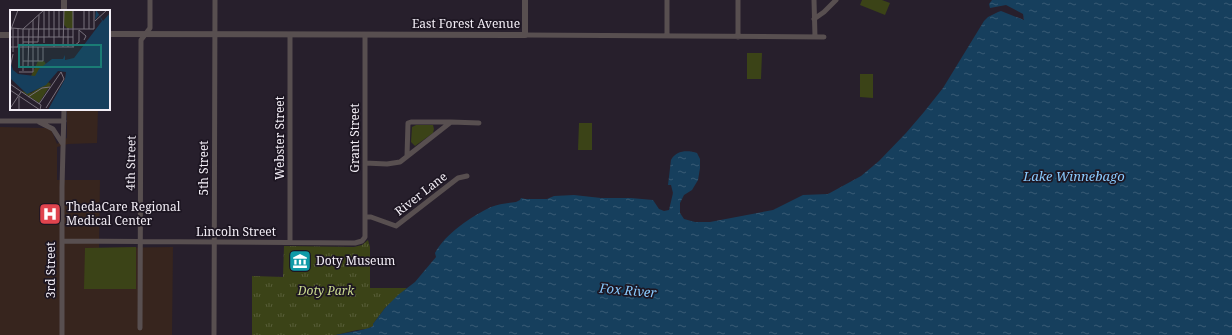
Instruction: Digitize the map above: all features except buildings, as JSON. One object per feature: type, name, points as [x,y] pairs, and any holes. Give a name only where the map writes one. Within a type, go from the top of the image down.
[{"type":"street","name":"4th Street","points":[[140,328],[141,40],[150,28],[150,0]]},
{"type":"street","name":"5th Street","points":[[214,0],[214,335]]},
{"type":"street","points":[[525,0],[525,35]]},
{"type":"street","points":[[667,0],[667,36]]},
{"type":"street","points":[[738,0],[738,36]]},
{"type":"street","points":[[814,0],[814,37]]},
{"type":"street","points":[[814,19],[824,12],[836,0]]},
{"type":"street","name":"East Forest Avenue","points":[[110,34],[824,37]]},
{"type":"street","name":"Webster Street","points":[[290,35],[290,242]]},
{"type":"street","name":"Grant Street","points":[[362,241],[365,237],[365,35]]},
{"type":"street","name":"3rd Street","points":[[62,335],[62,143],[64,110]]},
{"type":"street","points":[[0,121],[64,121]]},
{"type":"street","points":[[34,121],[45,124],[53,129],[62,143]]},
{"type":"street","points":[[365,163],[393,164],[400,162],[451,122]]},
{"type":"street","points":[[407,156],[408,123],[479,123]]},
{"type":"street","name":"River Lane","points":[[365,217],[374,218],[393,226],[398,225],[458,178],[467,176]]},
{"type":"street","name":"Lincoln Street","points":[[62,241],[355,243],[362,241]]},
{"type":"shaded area","name":"ThedaCare Regional Medical Center","points":[[67,110],[98,110],[97,143],[68,144],[57,147],[57,180],[100,180],[99,248],[173,247],[172,335],[0,335],[0,127],[46,128],[51,130],[57,144],[67,138]]},
{"type":"green space","points":[[862,0],[882,0],[890,3],[885,15],[860,5]]},
{"type":"green space","points":[[747,53],[762,53],[761,79],[747,79]]},
{"type":"green space","points":[[860,74],[873,74],[873,98],[860,97]]},
{"type":"green space","points":[[579,123],[592,123],[592,150],[578,150]]},
{"type":"green space","points":[[416,125],[433,125],[434,129],[433,133],[415,146],[411,142],[412,127]]},
{"type":"green space","name":"Doty Park","points":[[368,240],[370,247],[370,288],[407,288],[385,308],[373,326],[367,329],[336,335],[252,335],[252,276],[283,277],[284,246],[354,247],[362,245]]},
{"type":"green space","points":[[136,247],[136,289],[84,289],[85,248]]},
{"type":"water","name":"Lake Winnebago","points":[[992,0],[1232,0],[1232,335],[336,335],[373,326],[385,308],[398,295],[415,282],[436,257],[435,253],[439,246],[452,232],[476,215],[500,204],[516,202],[521,198],[547,199],[554,196],[574,195],[601,198],[653,200],[659,209],[664,211],[669,210],[673,193],[671,185],[668,185],[671,160],[676,154],[686,151],[697,153],[700,159],[700,168],[698,180],[692,190],[684,195],[680,203],[680,213],[684,219],[695,222],[710,222],[773,210],[803,195],[828,194],[861,176],[879,161],[906,133],[943,88],[984,21],[988,17],[1001,11],[1024,20],[1023,14],[1006,5],[990,8],[989,4]]},
{"type":"place","name":"ThedaCare Regional Medical Center","points":[[50,214]]},
{"type":"place","name":"Doty Museum","points":[[300,261]]},
{"type":"water label","name":"Fox River","points":[[628,290]]}]
